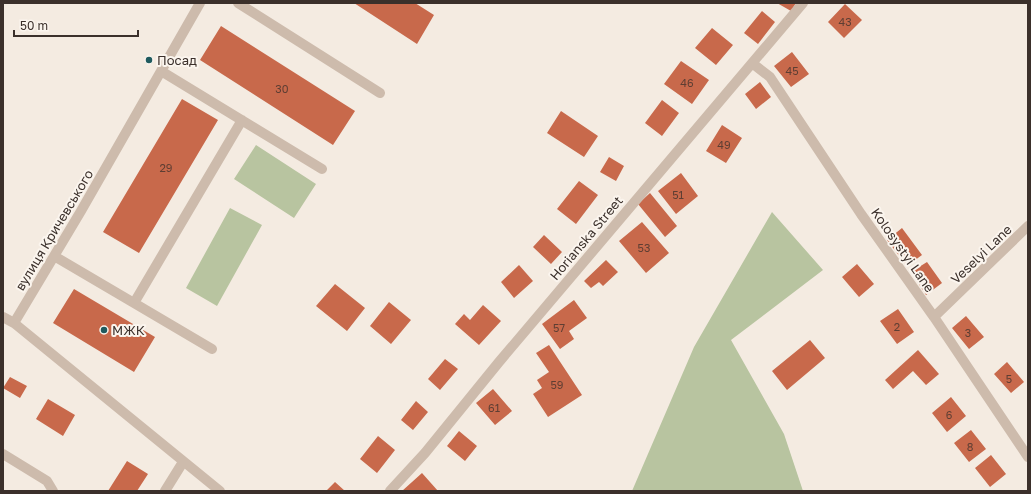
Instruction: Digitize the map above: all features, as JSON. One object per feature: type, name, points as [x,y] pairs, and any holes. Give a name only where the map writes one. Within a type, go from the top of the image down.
[{"type":"street","name":"вулиця Кричевського","points":[[14,323],[200,3]]},
{"type":"street","points":[[238,3],[380,93]]},
{"type":"street","name":"Horianska Street","points":[[390,491],[426,453],[498,362],[803,3]]},
{"type":"street","name":"Kolosystyi Lane","points":[[752,63],[770,77],[861,214],[934,316],[1028,457]]},
{"type":"street","points":[[161,71],[322,168]]},
{"type":"street","points":[[134,303],[242,120]]},
{"type":"street","name":"Veselyi Lane","points":[[934,316],[1028,226]]},
{"type":"street","points":[[54,256],[212,349]]},
{"type":"street","points":[[3,317],[14,323],[220,491]]},
{"type":"street","points":[[3,454],[47,481],[53,491]]},
{"type":"street","points":[[165,491],[183,462]]},
{"type":"green space","points":[[256,145],[316,184],[294,218],[234,179]]},
{"type":"green space","points":[[230,208],[262,225],[217,306],[186,288]]},
{"type":"green space","points":[[772,212],[823,270],[731,340],[784,434],[803,491],[632,491],[694,347]]},
{"type":"building","points":[[354,3],[415,3],[434,15],[417,44]]},
{"type":"building","points":[[777,3],[796,3],[791,11]]},
{"type":"building","points":[[845,4],[862,20],[844,38],[828,22]]},
{"type":"building","points":[[762,11],[775,22],[758,44],[744,33]]},
{"type":"building","points":[[221,26],[355,111],[333,145],[200,60]]},
{"type":"building","points":[[712,28],[733,45],[716,65],[695,48]]},
{"type":"building","points":[[792,52],[809,74],[791,87],[774,66]]},
{"type":"building","points":[[681,61],[709,80],[692,104],[664,84]]},
{"type":"building","points":[[760,82],[771,97],[756,109],[745,94]]},
{"type":"building","points":[[182,99],[218,120],[139,253],[103,232]]},
{"type":"building","points":[[662,100],[679,113],[662,136],[645,123]]},
{"type":"building","points":[[561,111],[598,136],[584,157],[547,133]]},
{"type":"building","points":[[722,125],[742,138],[726,163],[706,151]]},
{"type":"building","points":[[609,157],[624,166],[616,181],[600,172]]},
{"type":"building","points":[[681,173],[698,196],[676,214],[658,191]]},
{"type":"building","points":[[579,181],[598,195],[576,224],[557,209]]},
{"type":"building","points":[[650,193],[677,226],[665,237],[638,204]]},
{"type":"building","points":[[642,222],[669,253],[646,273],[619,241]]},
{"type":"building","points":[[902,228],[922,255],[907,266],[887,240]]},
{"type":"building","points":[[544,235],[562,252],[551,264],[533,247]]},
{"type":"building","points":[[606,260],[618,272],[603,286],[599,282],[591,288],[584,281]]},
{"type":"building","points":[[927,262],[942,283],[926,295],[911,272]]},
{"type":"building","points":[[857,264],[874,284],[859,297],[842,277]]},
{"type":"building","points":[[519,265],[533,281],[514,298],[501,282]]},
{"type":"building","points":[[335,284],[365,308],[347,331],[316,306]]},
{"type":"building","name":"МЖК","points":[[74,289],[155,337],[134,372],[53,323]]},
{"type":"building","points":[[574,300],[587,318],[569,331],[574,339],[560,349],[542,324]]},
{"type":"building","points":[[389,302],[411,320],[391,344],[370,326]]},
{"type":"building","points":[[483,305],[501,321],[479,345],[455,324],[464,314],[470,320]]},
{"type":"building","points":[[898,309],[914,332],[897,344],[880,321]]},
{"type":"building","points":[[966,316],[984,337],[969,349],[952,328]]},
{"type":"building","points":[[810,340],[825,358],[787,390],[772,371]]},
{"type":"building","points":[[549,345],[582,395],[548,417],[533,394],[542,388],[537,380],[549,372],[536,353]]},
{"type":"building","points":[[918,350],[939,374],[926,385],[913,371],[893,389],[885,380]]},
{"type":"building","points":[[445,359],[458,369],[440,390],[428,379]]},
{"type":"building","points":[[1007,362],[1024,382],[1011,393],[994,374]]},
{"type":"building","points":[[10,377],[27,386],[20,398],[3,388]]},
{"type":"building","points":[[493,389],[512,411],[495,425],[476,403]]},
{"type":"building","points":[[951,397],[966,416],[947,432],[932,413]]},
{"type":"building","points":[[48,399],[75,415],[63,436],[36,419]]},
{"type":"building","points":[[416,401],[428,412],[413,430],[401,420]]},
{"type":"building","points":[[971,430],[986,449],[969,462],[954,443]]},
{"type":"building","points":[[459,431],[477,446],[465,461],[447,446]]},
{"type":"building","points":[[378,436],[395,450],[377,473],[360,459]]},
{"type":"building","points":[[991,455],[1006,474],[990,487],[975,468]]},
{"type":"building","points":[[127,461],[148,474],[137,491],[108,491]]},
{"type":"building","points":[[422,473],[438,491],[402,491]]},
{"type":"building","points":[[335,482],[345,491],[326,491]]},
{"type":"place","name":"Посад","points":[[149,60]]},
{"type":"place","name":"МЖК","points":[[104,330]]}]
